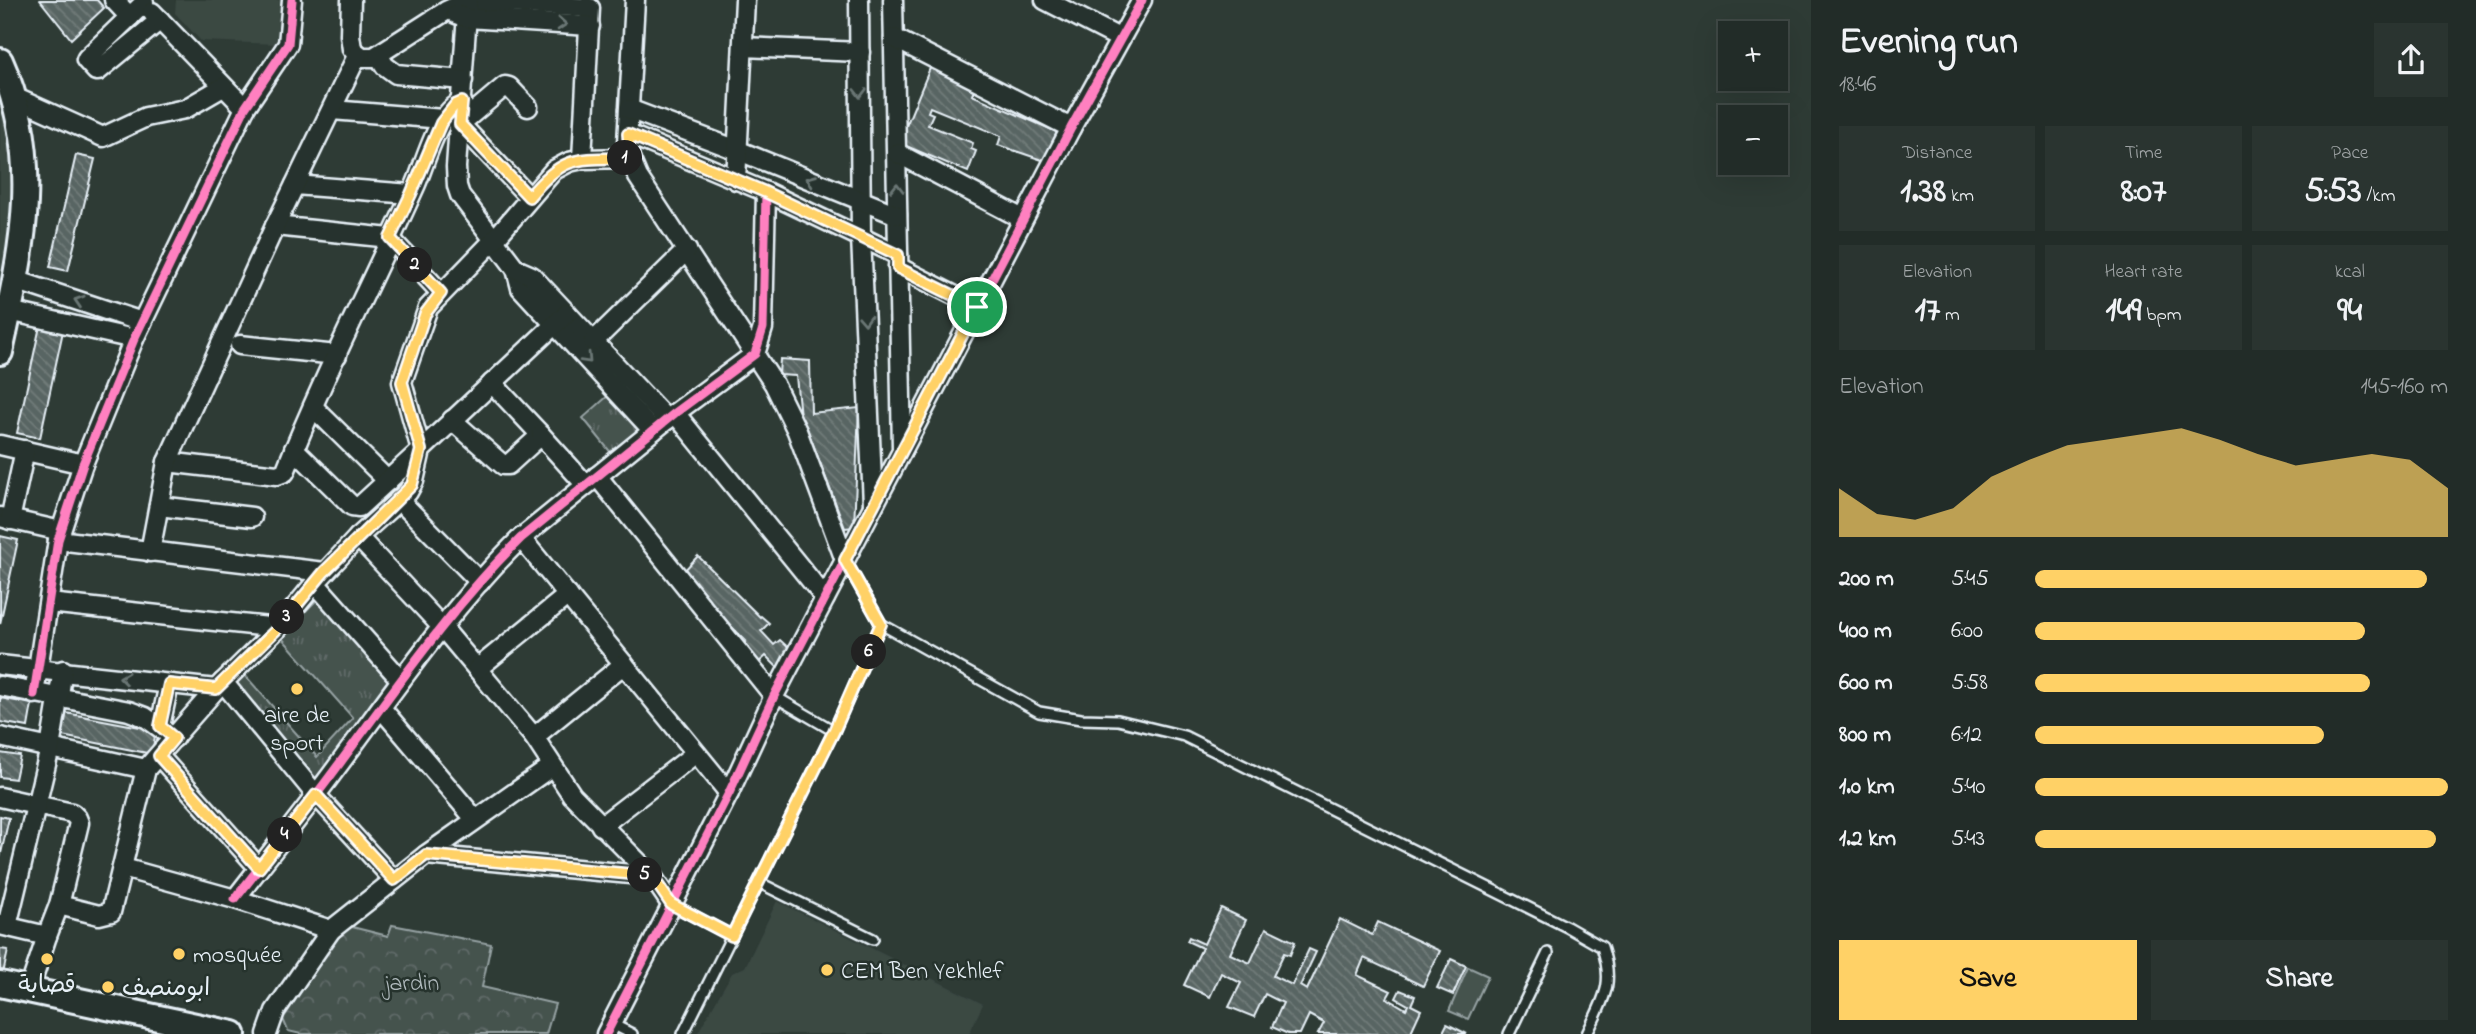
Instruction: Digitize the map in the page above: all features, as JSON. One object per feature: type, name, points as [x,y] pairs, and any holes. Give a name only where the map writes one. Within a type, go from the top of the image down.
[{"type":"main road","points":[[0,61],[22,127],[26,171],[23,235],[0,352]]},
{"type":"main road","points":[[0,984],[179,1029],[233,1034]]},
{"type":"street","points":[[114,0],[130,17]]},
{"type":"street","points":[[34,694],[60,536],[83,464],[134,339],[245,108],[288,44],[292,0]]},
{"type":"street","points":[[351,0],[352,49],[370,58],[446,10],[467,6],[533,9],[590,17],[582,159]]},
{"type":"street","points":[[635,0],[628,134],[630,158],[638,177],[774,384],[797,430],[845,560]]},
{"type":"street","points":[[736,180],[745,0]]},
{"type":"street","points":[[859,0],[861,237],[873,505]]},
{"type":"street","points":[[893,0],[902,452]]},
{"type":"street","points":[[1045,0],[1119,38]]},
{"type":"street","points":[[608,1029],[729,793],[774,696],[873,505],[1071,128],[1142,0]]},
{"type":"street","points":[[167,462],[279,475],[285,472],[411,194],[462,102],[467,6]]},
{"type":"street","points":[[152,8],[96,71],[87,58],[130,17],[152,8]]},
{"type":"street","points":[[152,8],[245,108]]},
{"type":"street","points":[[894,38],[1071,128]]},
{"type":"street","points":[[743,47],[860,52]]},
{"type":"street","points":[[150,552],[167,462],[275,226],[358,54]]},
{"type":"street","points":[[378,55],[385,66],[397,74],[463,80]]},
{"type":"street","points":[[332,110],[452,121],[505,86],[528,107]]},
{"type":"street","points":[[14,97],[103,137],[146,117],[185,109],[223,87]]},
{"type":"street","points":[[629,109],[897,215]]},
{"type":"street","points":[[452,121],[529,197]]},
{"type":"street","points":[[452,121],[457,186],[464,203],[516,268],[533,276],[560,318],[613,375],[665,421],[825,598]]},
{"type":"street","points":[[628,134],[765,192],[861,237],[977,307]]},
{"type":"street","points":[[897,153],[1023,219]]},
{"type":"street","points":[[167,732],[278,628],[320,577],[358,537],[408,492],[414,481],[421,450],[402,382],[425,314],[441,293],[494,240],[554,170],[582,159],[630,158]]},
{"type":"street","points":[[295,185],[411,194]]},
{"type":"street","points":[[235,898],[442,627],[521,538],[665,421],[755,354],[763,328],[765,192]]},
{"type":"street","points":[[275,226],[390,238],[441,293]]},
{"type":"street","points":[[593,342],[687,250]]},
{"type":"street","points":[[15,280],[142,322]]},
{"type":"street","points":[[9,311],[134,339]]},
{"type":"street","points":[[560,318],[593,342],[613,375]]},
{"type":"street","points":[[294,449],[353,507],[359,507],[560,318]]},
{"type":"street","points":[[240,345],[337,355]]},
{"type":"street","points":[[492,383],[541,435],[591,481],[774,696]]},
{"type":"street","points":[[313,407],[388,481]]},
{"type":"street","points":[[452,420],[503,466],[508,465],[541,435]]},
{"type":"street","points":[[0,444],[83,464]]},
{"type":"street","points":[[25,450],[5,519],[60,536],[320,577],[401,680]]},
{"type":"street","points":[[398,500],[480,582]]},
{"type":"street","points":[[159,506],[252,517]]},
{"type":"street","points":[[358,537],[442,627],[534,737],[551,767],[572,795],[652,876],[671,904]]},
{"type":"street","points":[[521,538],[729,793]]},
{"type":"street","points":[[477,669],[568,595]]},
{"type":"street","points":[[48,603],[278,628]]},
{"type":"street","points":[[534,737],[624,664]]},
{"type":"street","points":[[0,665],[37,667],[169,684],[220,685],[394,880]]},
{"type":"street","points":[[47,936],[3,925],[50,748],[63,670]]},
{"type":"street","points":[[59,905],[99,915],[107,915],[114,907],[146,769],[159,756],[167,732],[169,684]]},
{"type":"street","points":[[0,686],[129,711],[145,716],[167,732]]},
{"type":"street","points":[[381,708],[475,819]]},
{"type":"street","points":[[0,737],[146,769]]},
{"type":"street","points":[[601,826],[696,753]]},
{"type":"street","points":[[159,756],[259,868]]},
{"type":"street","points":[[267,1034],[275,1011],[331,930],[426,855],[551,767]]},
{"type":"street","points":[[0,797],[72,813],[79,824],[59,905],[29,990]]},
{"type":"street","points":[[426,855],[652,876]]},
{"type":"street","points":[[123,868],[235,898],[331,930]]},
{"type":"lane","points":[[845,560],[881,624],[1039,712],[1081,719],[1118,720],[1184,736],[1567,926],[1602,947],[1609,968],[1608,989],[1587,1034]]},
{"type":"lane","points":[[683,1034],[834,731],[881,624]]},
{"type":"lane","points":[[774,696],[834,731]]},
{"type":"lane","points":[[760,883],[873,939]]},
{"type":"lane","points":[[671,904],[732,936]]},
{"type":"lane","points":[[1508,1034],[1548,953]]},
{"type":"lane","points":[[608,1029],[632,1034]]},
{"type":"shaded area","points":[[176,0],[280,0],[278,44],[201,41],[175,13]]},
{"type":"shaded area","points":[[0,95],[9,116],[11,187],[8,231],[0,278]]},
{"type":"shaded area","name":"CEM Ben Yekhlef","points":[[777,901],[983,1004],[969,1034],[697,1034],[732,973],[745,967]]},
{"type":"green space","points":[[609,395],[640,431],[612,454],[583,418]]},
{"type":"green space","points":[[321,596],[392,680],[317,784],[234,684],[244,674],[317,757],[353,718],[280,636]]},
{"type":"green space","name":"jardin","points":[[344,925],[388,936],[392,925],[491,944],[482,987],[555,1004],[546,1034],[301,1034],[288,1031],[283,1019]]},
{"type":"green space","points":[[1468,967],[1488,976],[1468,1019],[1449,1011]]},
{"type":"building","points":[[40,0],[97,0],[104,8],[71,39]]},
{"type":"building","points":[[930,68],[975,88],[972,95],[1057,132],[1045,161],[998,145],[1001,136],[930,107],[928,112],[933,114],[928,125],[973,143],[971,149],[976,151],[968,172],[899,143]]},
{"type":"building","points":[[76,155],[95,159],[68,271],[50,267]]},
{"type":"building","points":[[40,326],[63,331],[40,438],[17,433]]},
{"type":"building","points":[[780,359],[810,361],[811,413],[859,408],[854,527],[845,528],[806,426],[801,427],[796,376],[779,375]]},
{"type":"building","points":[[0,536],[18,540],[0,624]]},
{"type":"building","points":[[698,556],[769,623],[761,631],[774,645],[780,640],[792,651],[777,667],[766,656],[756,665],[740,648],[746,641],[680,575]]},
{"type":"building","points":[[0,698],[32,704],[28,727],[0,722]]},
{"type":"building","points":[[66,713],[156,730],[152,754],[62,736]]},
{"type":"building","points":[[0,753],[20,756],[15,779],[0,777]]},
{"type":"building","points":[[0,816],[9,818],[0,858]]},
{"type":"building","points":[[1221,908],[1246,920],[1230,954],[1250,963],[1266,928],[1295,942],[1290,955],[1284,953],[1273,976],[1292,985],[1309,949],[1316,952],[1300,986],[1307,990],[1340,919],[1372,935],[1378,922],[1440,951],[1423,986],[1364,958],[1357,975],[1391,991],[1387,998],[1406,1009],[1408,1005],[1396,998],[1400,990],[1415,996],[1411,1005],[1421,1010],[1410,1034],[1318,1034],[1324,1023],[1309,1015],[1300,1034],[1288,1034],[1272,1027],[1283,1003],[1265,994],[1254,1017],[1229,1007],[1241,983],[1221,973],[1210,997],[1184,985],[1202,948],[1187,941],[1189,937],[1204,944]]},
{"type":"building","points":[[0,949],[8,950],[3,974],[0,973]]},
{"type":"building","points":[[1451,959],[1466,966],[1453,995],[1437,988]]},
{"type":"building","points":[[1447,1024],[1467,1034],[1442,1034]]},
{"type":"cycle path","points":[[34,694],[58,540],[83,464],[134,339],[245,108],[288,44],[292,0]]},
{"type":"cycle path","points":[[606,1034],[729,793],[774,696],[1071,128],[1142,0]]},
{"type":"cycle path","points":[[235,899],[424,649],[495,564],[521,538],[675,413],[755,354],[763,328],[766,192]]},
{"type":"place","name":"aire de sport","points":[[297,689]]},
{"type":"place","name":"mosquée","points":[[179,954]]},
{"type":"place","name":"قصابة","points":[[47,959]]},
{"type":"place","name":"CEM Ben Yekhlef","points":[[827,970]]},
{"type":"place","name":"ابومنصف","points":[[108,987]]},
{"type":"route","points":[[462,102],[460,124],[529,197],[554,170],[569,162],[582,159],[630,158],[628,134],[765,192],[898,255],[898,268],[977,307],[845,560],[881,624],[834,731],[732,936],[671,904],[652,876],[426,855],[394,880],[316,795],[259,868],[159,756],[174,738],[160,726],[169,684],[216,689],[278,628],[324,572],[358,537],[408,492],[414,481],[421,450],[402,382],[428,307],[441,293],[390,238],[441,123],[455,105],[462,102]]}]
